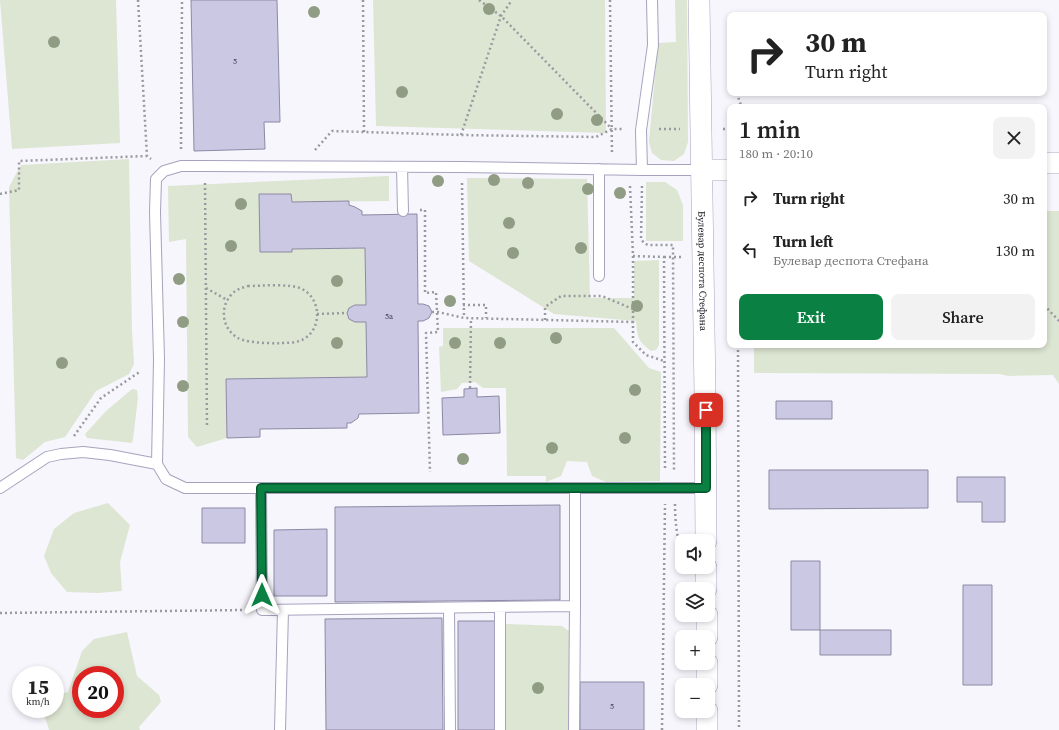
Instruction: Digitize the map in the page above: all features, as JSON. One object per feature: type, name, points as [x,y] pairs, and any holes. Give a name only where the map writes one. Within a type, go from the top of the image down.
[{"type":"street","name":"Булевар деспота Стефана","points":[[699,0],[702,128],[706,534]]},
{"type":"street","points":[[1047,163],[1059,162]]},
{"type":"street","points":[[702,170],[727,170]]},
{"type":"street","points":[[707,718],[707,730]]},
{"type":"lane","points":[[642,170],[641,130],[653,45],[652,0]]},
{"type":"lane","points":[[702,170],[205,166],[181,166],[164,170],[156,179],[155,212],[159,359],[157,464],[166,479],[185,488],[706,488]]},
{"type":"lane","points":[[402,167],[403,211]]},
{"type":"lane","points":[[599,169],[599,276]]},
{"type":"lane","points":[[0,488],[47,457],[61,454],[83,452],[110,455],[157,464]]},
{"type":"lane","points":[[261,488],[262,610],[574,606]]},
{"type":"lane","points":[[574,730],[575,488]]},
{"type":"lane","points":[[500,607],[500,730]]},
{"type":"lane","points":[[449,608],[450,730]]},
{"type":"lane","points":[[280,730],[283,610]]},
{"type":"path","points":[[138,0],[147,156]]},
{"type":"path","points":[[181,166],[182,0]]},
{"type":"path","points":[[363,0],[364,132]]},
{"type":"path","points":[[480,0],[501,16],[612,129]]},
{"type":"path","points":[[461,135],[501,16],[512,0]]},
{"type":"path","points":[[610,0],[612,160]]},
{"type":"path","points":[[312,152],[332,131],[596,137],[612,129],[727,129]]},
{"type":"path","points":[[0,194],[19,190],[19,161],[147,156],[164,170]]},
{"type":"path","points":[[205,166],[207,428]]},
{"type":"path","points":[[462,167],[464,318]]},
{"type":"path","points":[[642,170],[642,239],[644,243],[648,245],[673,245],[670,488],[662,730]]},
{"type":"path","points":[[630,182],[633,256],[633,342],[646,355],[664,361]]},
{"type":"path","points":[[403,211],[425,210],[425,293],[436,292],[438,332],[426,333],[430,463]]},
{"type":"path","points":[[633,256],[683,257]]},
{"type":"path","points":[[664,257],[664,361],[670,488],[677,534]]},
{"type":"path","points":[[248,286],[291,286],[301,288],[309,293],[315,301],[317,321],[313,330],[298,342],[246,342],[231,333],[226,326],[224,308],[227,300],[239,288],[248,286]]},
{"type":"path","points":[[206,288],[227,300]]},
{"type":"path","points":[[545,320],[545,306],[561,296],[602,296],[633,309]]},
{"type":"path","points":[[463,305],[486,305],[486,318]]},
{"type":"path","points":[[1047,308],[1059,321]]},
{"type":"path","points":[[432,312],[464,318],[632,322]]},
{"type":"path","points":[[317,314],[347,313]]},
{"type":"path","points":[[470,388],[471,318]]},
{"type":"path","points":[[738,348],[739,730]]},
{"type":"path","points":[[61,454],[101,398],[159,359]]},
{"type":"path","points":[[0,613],[262,610]]},
{"type":"green space","points":[[0,0],[116,0],[120,143],[12,149]]},
{"type":"green space","points":[[373,0],[605,0],[606,133],[376,126]]},
{"type":"green space","points":[[675,0],[687,0],[688,142],[684,154],[674,161],[661,160],[652,153],[649,142],[658,43],[676,42]]},
{"type":"green space","points":[[129,159],[134,364],[129,374],[96,391],[65,437],[45,442],[23,460],[16,458],[9,187],[21,165]]},
{"type":"green space","points":[[389,176],[389,201],[292,202],[291,194],[259,194],[260,252],[292,252],[292,249],[365,248],[367,377],[226,379],[227,438],[197,447],[188,437],[186,239],[169,242],[168,186]]},
{"type":"green space","points":[[467,178],[587,179],[590,298],[634,298],[634,261],[659,260],[659,345],[656,350],[651,351],[643,344],[638,335],[636,321],[554,314],[469,261]]},
{"type":"green space","points":[[646,182],[665,182],[677,190],[683,205],[683,241],[646,241]]},
{"type":"green space","points":[[1047,211],[1059,211],[1059,384],[1053,375],[1008,376],[1000,374],[754,373],[754,348],[1047,348]]},
{"type":"green space","points":[[443,328],[614,328],[649,368],[661,372],[660,481],[606,482],[592,476],[587,462],[567,461],[561,476],[546,482],[546,476],[507,476],[506,388],[483,388],[475,382],[462,383],[457,389],[441,392],[439,347],[443,346]]},
{"type":"green space","points":[[132,389],[137,390],[138,398],[132,443],[87,438],[85,434],[106,411]]},
{"type":"green space","points":[[108,503],[130,525],[120,562],[122,591],[98,593],[67,592],[51,573],[44,556],[54,529],[74,513]]},
{"type":"green space","points":[[506,624],[562,626],[570,632],[570,730],[506,730]]},
{"type":"green space","points":[[127,632],[137,676],[159,695],[161,702],[139,727],[140,730],[49,730],[45,718],[64,718],[64,693],[68,692],[72,680],[72,718],[124,718],[124,666],[77,666],[82,651],[94,639]]},
{"type":"building","points":[[191,0],[277,0],[280,122],[264,122],[265,149],[194,151]]},
{"type":"building","points":[[259,194],[291,194],[292,202],[349,201],[349,205],[362,211],[362,215],[417,214],[418,304],[429,306],[432,312],[429,318],[423,321],[418,321],[419,413],[359,414],[358,418],[351,423],[347,423],[347,428],[260,429],[260,437],[227,438],[226,379],[367,377],[366,322],[355,322],[349,319],[347,313],[349,308],[355,305],[366,305],[365,248],[292,249],[292,252],[260,252]]},
{"type":"building","points":[[477,388],[477,397],[499,396],[500,433],[443,435],[442,398],[464,397],[464,389]]},
{"type":"building","points":[[776,401],[832,401],[832,419],[776,419]]},
{"type":"building","points":[[769,470],[928,470],[928,508],[769,509]]},
{"type":"building","points":[[957,477],[1005,477],[1005,522],[982,522],[982,502],[957,502]]},
{"type":"building","points":[[560,505],[560,600],[335,602],[335,507]]},
{"type":"building","points":[[202,508],[245,508],[245,543],[202,543]]},
{"type":"building","points":[[327,529],[327,596],[274,596],[274,530]]},
{"type":"building","points":[[791,561],[820,561],[820,630],[791,630]]},
{"type":"building","points":[[963,585],[992,585],[992,685],[963,685]]},
{"type":"building","points":[[442,618],[443,730],[326,730],[325,619]]},
{"type":"building","points":[[458,621],[495,621],[496,730],[458,730]]},
{"type":"building","points":[[820,630],[891,630],[891,655],[820,655]]},
{"type":"building","points":[[580,682],[644,682],[644,730],[580,730]]},
{"type":"route","points":[[262,595],[261,488],[706,488],[706,410]]}]
